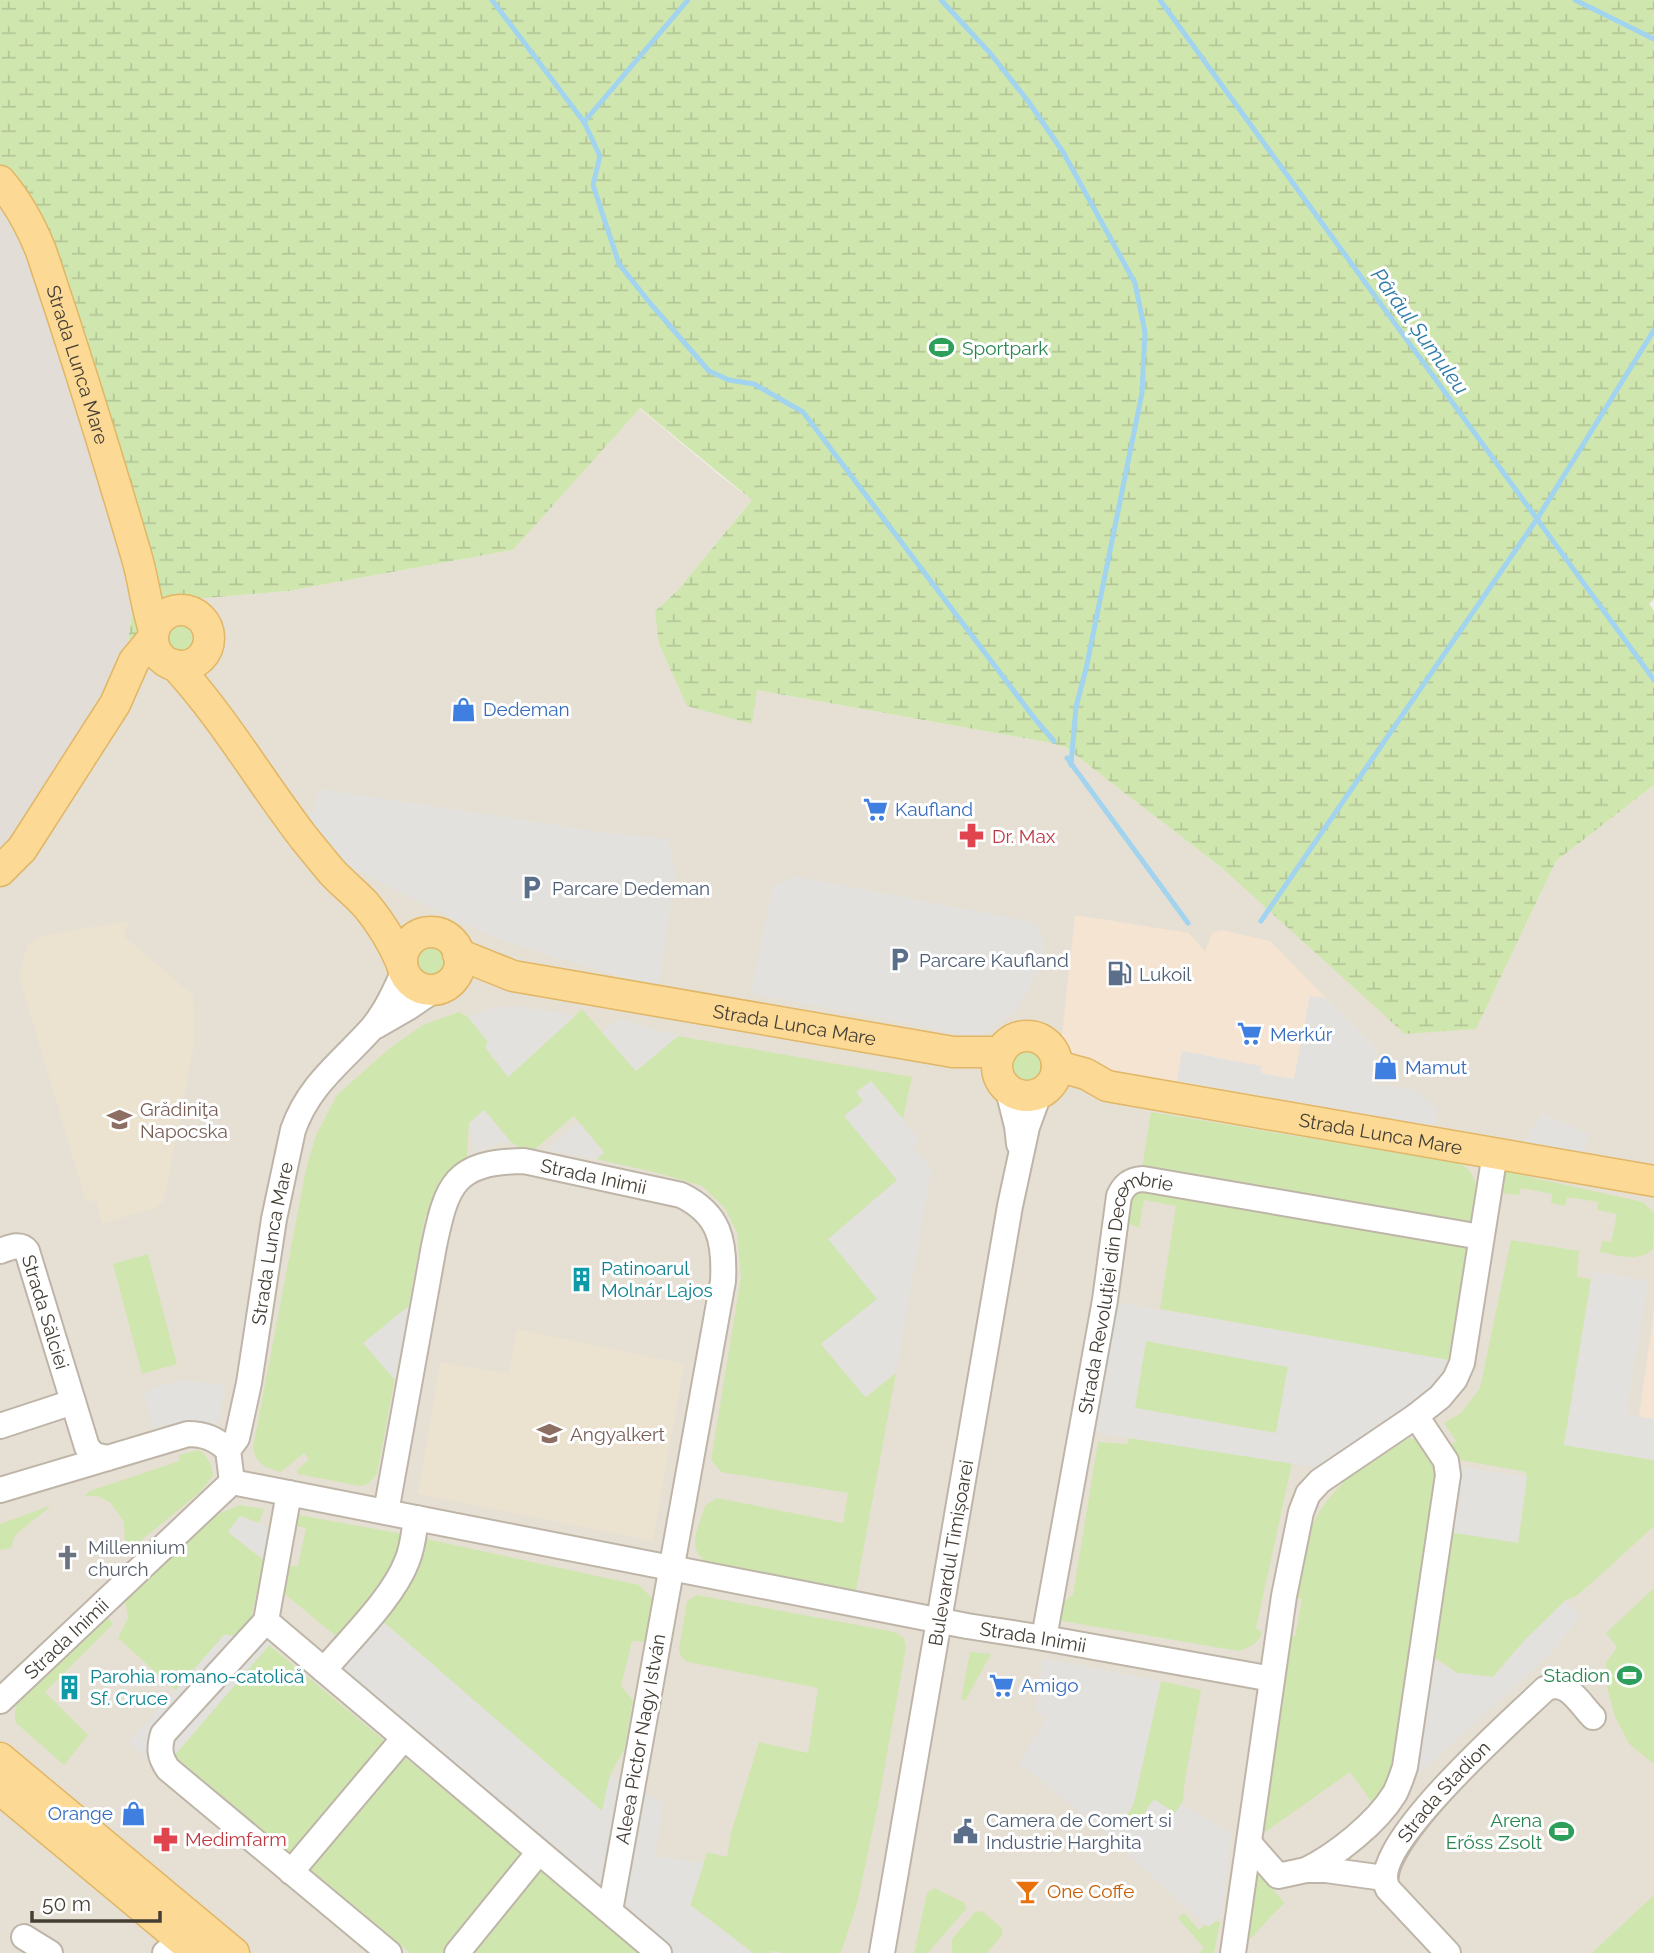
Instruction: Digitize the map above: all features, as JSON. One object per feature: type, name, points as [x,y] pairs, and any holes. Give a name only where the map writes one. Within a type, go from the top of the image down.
[{"type":"main road","name":"Strada Lunca Mare","points":[[0,181],[18,205],[41,251],[137,559],[153,634]]},
{"type":"main road","name":"Strada Lunca Mare","points":[[137,559],[162,590],[183,610]]},
{"type":"main road","points":[[0,871],[32,835],[115,704],[134,661],[165,615],[183,610],[198,616],[206,626],[208,639],[205,653],[218,717]]},
{"type":"main road","points":[[153,634],[158,653],[163,660],[173,664],[185,666],[205,653]]},
{"type":"main road","points":[[115,704],[139,683],[173,664]]},
{"type":"main road","points":[[173,664],[199,691],[306,840],[331,871],[366,905],[387,933],[403,968],[416,985],[423,989],[440,988],[452,981],[458,970],[458,954],[455,946],[446,937],[395,923],[366,905]]},
{"type":"main road","points":[[403,968],[403,955],[408,944],[427,933]]},
{"type":"main road","name":"Strada Lunca Mare","points":[[458,954],[513,976],[953,1052],[974,1064],[1002,1071]]},
{"type":"main road","name":"Strada Lunca Mare","points":[[440,988],[513,976]]},
{"type":"main road","points":[[1032,1037],[1050,1047],[1056,1058],[1048,1082],[1023,1096],[1002,1071],[1005,1046],[1017,1038],[1032,1037]]},
{"type":"main road","name":"Strada Lunca Mare","points":[[1048,1082],[1086,1074],[1107,1086],[1654,1181]]},
{"type":"main road","points":[[0,1758],[234,1953]]},
{"type":"main road","points":[[0,1789],[181,1948]]},
{"type":"street","name":"Strada Lunca Mare","points":[[232,1482],[228,1450],[237,1438],[249,1383],[274,1219],[298,1117],[325,1076],[372,1028],[389,1004],[403,968]]},
{"type":"street","name":"Strada Lunca Mare","points":[[372,1028],[440,988]]},
{"type":"street","name":"Bulevardul Timișoarei","points":[[1002,1071],[1017,1126],[1020,1153]]},
{"type":"street","name":"Bulevardul Timișoarei","points":[[882,1953],[1020,1153],[1029,1119],[1048,1082]]},
{"type":"street","points":[[1233,1953],[1287,1584],[1298,1524],[1306,1499],[1320,1481],[1416,1416],[1450,1386],[1462,1363],[1495,1153]]},
{"type":"street","name":"Strada Inimii","points":[[386,1512],[442,1206],[450,1189],[469,1171],[498,1163],[524,1161],[681,1195],[708,1214],[719,1233],[724,1265],[723,1281],[671,1567]]},
{"type":"street","name":"Strada Revoluției din Decembrie","points":[[1044,1638],[1105,1300],[1119,1196],[1126,1185],[1143,1179],[1480,1237]]},
{"type":"street","name":"Strada Sălciei","points":[[0,1251],[19,1245],[27,1251],[90,1451],[94,1455],[107,1458]]},
{"type":"street","points":[[0,1426],[73,1402]]},
{"type":"street","points":[[1306,1870],[1339,1849],[1383,1809],[1394,1795],[1405,1767],[1448,1475],[1446,1461],[1416,1416]]},
{"type":"street","points":[[0,1490],[188,1434],[207,1436],[219,1441],[228,1450]]},
{"type":"street","name":"Strada Inimii","points":[[0,1701],[232,1482],[940,1621],[1272,1679]]},
{"type":"street","points":[[289,1493],[266,1620],[163,1734],[161,1759],[168,1769],[389,1953]]},
{"type":"street","points":[[324,1670],[395,1583],[407,1561],[416,1518]]},
{"type":"street","name":"Aleea Pictor Nagy István","points":[[610,1911],[671,1567]]},
{"type":"street","points":[[266,1620],[659,1953]]},
{"type":"street","name":"Strada Stadion","points":[[1384,1878],[1407,1833],[1432,1800],[1545,1689],[1555,1685],[1563,1686],[1593,1717]]},
{"type":"street","points":[[291,1872],[404,1738]]},
{"type":"street","points":[[1249,1843],[1278,1875],[1326,1870],[1384,1878],[1388,1889],[1448,1953]]},
{"type":"street","points":[[457,1953],[539,1852]]},
{"type":"street","points":[[24,1937],[50,1953]]},
{"type":"shaded area","points":[[0,206],[10,219],[36,269],[133,578],[133,605],[128,641],[73,749],[0,853]]},
{"type":"shaded area","points":[[639,408],[752,500],[677,591],[655,611],[757,690],[1065,747],[1222,868],[1476,1029],[1556,861],[1654,785],[1654,1953],[0,1953],[0,853],[73,749],[128,641],[164,608],[194,599],[288,591],[513,550]]},
{"type":"shaded area","name":"Parcare Dedeman","points":[[319,789],[601,832],[668,839],[675,873],[659,984],[641,982],[497,938],[455,920],[349,866],[328,852],[305,818],[315,808]]},
{"type":"shaded area","name":"Parcare Kaufland","points":[[793,876],[1032,922],[1042,934],[1044,949],[1037,971],[1024,998],[1011,1014],[994,1029],[977,1037],[751,993],[773,887]]},
{"type":"shaded area","points":[[1075,915],[1189,933],[1205,952],[1212,933],[1221,930],[1270,941],[1378,1051],[1365,1114],[1172,1081],[1080,1069],[1068,1060],[1061,1044]]},
{"type":"shaded area","name":"Grădiniţa Napocska","points":[[128,921],[125,937],[193,995],[194,1045],[165,1196],[161,1204],[102,1223],[96,1200],[86,1202],[19,976],[27,945],[40,936]]},
{"type":"shaded area","points":[[1310,996],[1326,998],[1378,1051],[1371,1083],[1418,1091],[1437,1110],[1434,1129],[1177,1081],[1182,1051],[1261,1066],[1261,1073],[1294,1079]]},
{"type":"shaded area","points":[[517,1006],[575,1016],[508,1077],[485,1047],[488,1042],[468,1017],[490,1008]]},
{"type":"shaded area","points":[[619,1019],[678,1036],[636,1071],[602,1032]]},
{"type":"shaded area","points":[[871,1081],[919,1139],[912,1146],[931,1169],[896,1373],[865,1397],[821,1344],[877,1299],[828,1239],[897,1180],[844,1116],[863,1101],[856,1092]]},
{"type":"shaded area","points":[[484,1110],[510,1141],[474,1151],[469,1123]]},
{"type":"shaded area","points":[[1542,1113],[1589,1134],[1583,1155],[1523,1143]]},
{"type":"shaded area","points":[[578,1122],[604,1153],[596,1159],[546,1150]]},
{"type":"shaded area","points":[[1593,1271],[1648,1281],[1626,1414],[1654,1419],[1654,1460],[1564,1445]]},
{"type":"shaded area","points":[[1105,1300],[1448,1360],[1433,1389],[1320,1468],[1085,1431]],"holes":[[[1146,1341],[1288,1367],[1276,1433],[1135,1408]]]},
{"type":"shaded area","points":[[410,1305],[395,1380],[363,1343]]},
{"type":"shaded area","points":[[1654,1310],[1654,1419],[1639,1417]]},
{"type":"shaded area","name":"Angyalkert","points":[[516,1329],[684,1364],[653,1541],[418,1494],[440,1362],[509,1374]]},
{"type":"shaded area","points":[[179,1380],[224,1386],[220,1420],[214,1424],[188,1421],[152,1428],[144,1392]]},
{"type":"shaded area","points":[[1448,1465],[1527,1477],[1518,1543],[1440,1530]]},
{"type":"shaded area","points":[[240,1516],[271,1528],[264,1560],[228,1532]]},
{"type":"shaded area","points":[[1566,1600],[1580,1616],[1551,1653],[1418,1775],[1405,1767],[1421,1654],[1457,1673],[1493,1677],[1524,1641]]},
{"type":"shaded area","points":[[373,1613],[602,1811],[610,1775],[663,1803],[655,1856],[704,1863],[690,1905],[753,1953],[662,1953],[324,1669]]},
{"type":"shaded area","points":[[252,1617],[276,1637],[160,1772],[129,1743],[224,1635],[236,1636]]},
{"type":"shaded area","points":[[1043,1658],[1161,1681],[1133,1806],[1123,1820],[1134,1828],[1154,1799],[1175,1813],[1182,1804],[1231,1834],[1222,1915],[1208,1927],[1090,1820],[1019,1763],[1046,1719],[1036,1710]]},
{"type":"green space","points":[[0,0],[1654,0],[1654,599],[1649,604],[1654,611],[1654,785],[1556,861],[1476,1029],[1405,1034],[1222,868],[1065,747],[757,690],[752,724],[687,706],[659,644],[655,611],[677,591],[752,500],[640,408],[513,550],[288,591],[194,599],[164,608],[128,641],[133,605],[133,578],[36,269],[10,219],[0,206]]},
{"type":"green space","points":[[179,617],[192,621],[199,628],[200,637],[191,653],[182,657],[173,655],[163,646],[167,623]]},
{"type":"green space","points":[[431,943],[444,948],[449,961],[444,974],[431,979],[418,974],[413,961],[418,948]]},
{"type":"green space","points":[[582,1009],[636,1071],[678,1036],[912,1077],[903,1119],[871,1081],[863,1100],[897,1180],[878,1299],[821,1344],[866,1397],[896,1373],[855,1595],[713,1567],[698,1554],[695,1540],[705,1506],[717,1498],[843,1523],[848,1493],[721,1472],[711,1460],[741,1277],[737,1233],[725,1208],[702,1186],[596,1159],[604,1152],[574,1116],[529,1154],[510,1141],[484,1110],[469,1123],[467,1157],[425,1217],[377,1474],[368,1484],[360,1486],[298,1474],[297,1470],[309,1459],[304,1453],[281,1472],[266,1467],[256,1458],[253,1447],[306,1169],[316,1135],[337,1095],[391,1047],[423,1025],[459,1012],[468,1017],[489,1042],[485,1047],[508,1077]]},
{"type":"green space","points":[[1027,1049],[1039,1054],[1044,1066],[1039,1078],[1027,1083],[1015,1078],[1010,1066],[1015,1054]]},
{"type":"green space","points":[[1151,1112],[1458,1163],[1466,1168],[1474,1178],[1476,1192],[1448,1360],[1160,1309],[1176,1206],[1144,1200],[1139,1228],[1127,1223],[1126,1196],[1139,1187]]},
{"type":"green space","points":[[1503,1171],[1643,1202],[1654,1213],[1653,1249],[1635,1257],[1600,1252],[1602,1241],[1611,1242],[1617,1214],[1597,1210],[1598,1202],[1567,1197],[1565,1206],[1551,1203],[1552,1194],[1521,1188],[1519,1195],[1501,1193]]},
{"type":"green space","points":[[1511,1240],[1579,1251],[1577,1277],[1591,1279],[1564,1445],[1654,1460],[1654,1526],[1575,1597],[1566,1600],[1524,1641],[1493,1677],[1457,1673],[1427,1652],[1448,1532],[1517,1542],[1526,1472],[1449,1458],[1445,1449],[1456,1441],[1444,1423],[1461,1413],[1480,1388]]},
{"type":"green space","points":[[148,1254],[177,1364],[142,1374],[113,1264]]},
{"type":"green space","points":[[1146,1341],[1288,1367],[1276,1434],[1134,1408]]},
{"type":"green space","points":[[1129,1438],[1292,1463],[1256,1628],[1262,1632],[1253,1644],[1239,1651],[1056,1620],[1059,1607],[1073,1594],[1098,1442],[1128,1444]]},
{"type":"green space","points":[[1409,1438],[1423,1445],[1439,1466],[1416,1651],[1389,1793],[1373,1804],[1350,1772],[1264,1833],[1288,1635],[1295,1636],[1302,1599],[1295,1597],[1309,1533],[1323,1507],[1347,1479]]},
{"type":"green space","points":[[199,1450],[209,1461],[213,1476],[200,1492],[120,1558],[125,1542],[124,1522],[110,1502],[97,1496],[84,1496],[90,1491],[179,1461],[179,1455]]},
{"type":"green space","points":[[52,1505],[15,1535],[11,1548],[0,1550],[0,1524]]},
{"type":"green space","points":[[240,1505],[264,1509],[259,1523],[240,1516],[228,1532],[264,1560],[251,1618],[235,1636],[224,1635],[176,1691],[118,1638],[128,1618],[125,1597],[201,1525]]},
{"type":"green space","points":[[299,1515],[403,1534],[639,1585],[654,1600],[646,1642],[632,1641],[621,1686],[633,1700],[624,1750],[610,1775],[603,1812],[365,1606],[338,1638],[280,1590],[286,1566],[298,1566],[306,1528],[296,1526]]},
{"type":"green space","name":"Stadion","points":[[1654,1588],[1654,1764],[1629,1744],[1615,1717],[1607,1687],[1606,1663],[1617,1647],[1606,1633]]},
{"type":"green space","points":[[697,1595],[895,1632],[904,1638],[906,1648],[877,1810],[857,1904],[841,1953],[753,1953],[690,1905],[707,1852],[727,1857],[731,1833],[759,1742],[808,1753],[818,1688],[684,1660],[679,1648],[687,1601]]},
{"type":"green space","points":[[103,1613],[113,1624],[45,1692],[88,1735],[64,1765],[16,1723],[15,1709],[27,1691]]},
{"type":"green space","points":[[269,1645],[641,1953],[410,1953],[174,1756]]},
{"type":"green space","points":[[970,1652],[991,1654],[965,1701],[961,1699]]},
{"type":"green space","points":[[1161,1681],[1201,1690],[1183,1801],[1175,1813],[1133,1828],[1123,1820],[1133,1806]]},
{"type":"green space","points":[[1260,1875],[1284,1904],[1244,1945],[1255,1878]]},
{"type":"green space","points":[[934,1888],[965,1903],[966,1909],[928,1953],[914,1953],[927,1893]]},
{"type":"green space","points":[[1654,1895],[1654,1953],[1592,1953]]},
{"type":"green space","points":[[979,1911],[1002,1928],[1002,1935],[987,1953],[952,1953],[952,1939],[975,1912]]},
{"type":"green space","points":[[1184,1913],[1199,1930],[1206,1924],[1208,1927],[1216,1921],[1220,1922],[1214,1953],[1198,1953],[1204,1948],[1178,1918]]},
{"type":"waterway","points":[[492,0],[584,122],[600,156],[593,185],[619,264],[709,371],[729,380],[754,384],[803,412],[1054,741]]},
{"type":"waterway","points":[[584,122],[688,0]]},
{"type":"waterway","points":[[941,0],[990,53],[1063,152],[1135,283],[1145,332],[1142,393],[1076,707],[1071,765]]},
{"type":"waterway","name":"Pârâul Șumuleu","points":[[1160,0],[1654,680]]},
{"type":"waterway","points":[[1575,0],[1654,39]]},
{"type":"waterway","points":[[1261,921],[1537,519],[1654,330]]},
{"type":"waterway","points":[[1067,758],[1188,923]]},
{"type":"place","name":"Sportpark","points":[[942,348]]},
{"type":"place","name":"Dedeman","points":[[463,709]]},
{"type":"place","name":"Kaufland","points":[[875,809]]},
{"type":"place","name":"Dr. Max","points":[[972,836]]},
{"type":"place","name":"Parcare Dedeman","points":[[532,888]]},
{"type":"place","name":"Parcare Kaufland","points":[[899,960]]},
{"type":"place","name":"Lukoil","points":[[1119,974]]},
{"type":"place","name":"Merkúr","points":[[1250,1034]]},
{"type":"place","name":"Mamut","points":[[1385,1067]]},
{"type":"place","name":"Grădiniţa Napocska","points":[[120,1120]]},
{"type":"place","name":"Patinoarul Molnár Lajos","points":[[581,1279]]},
{"type":"place","name":"Angyalkert","points":[[550,1434]]},
{"type":"place","name":"Millennium church","points":[[68,1558]]},
{"type":"place","name":"Stadion","points":[[1630,1675]]},
{"type":"place","name":"Amigo","points":[[1001,1685]]},
{"type":"place","name":"Parohia romano-catolică Sf. Cruce","points":[[70,1687]]},
{"type":"place","name":"Orange","points":[[133,1813]]},
{"type":"place","name":"Camera de Comert si Industrie Harghita","points":[[966,1831]]},
{"type":"place","name":"Arena Erőss Zsolt","points":[[1562,1831]]},
{"type":"place","name":"Medimfarm","points":[[165,1839]]},
{"type":"place","name":"One Coffe","points":[[1027,1891]]}]
